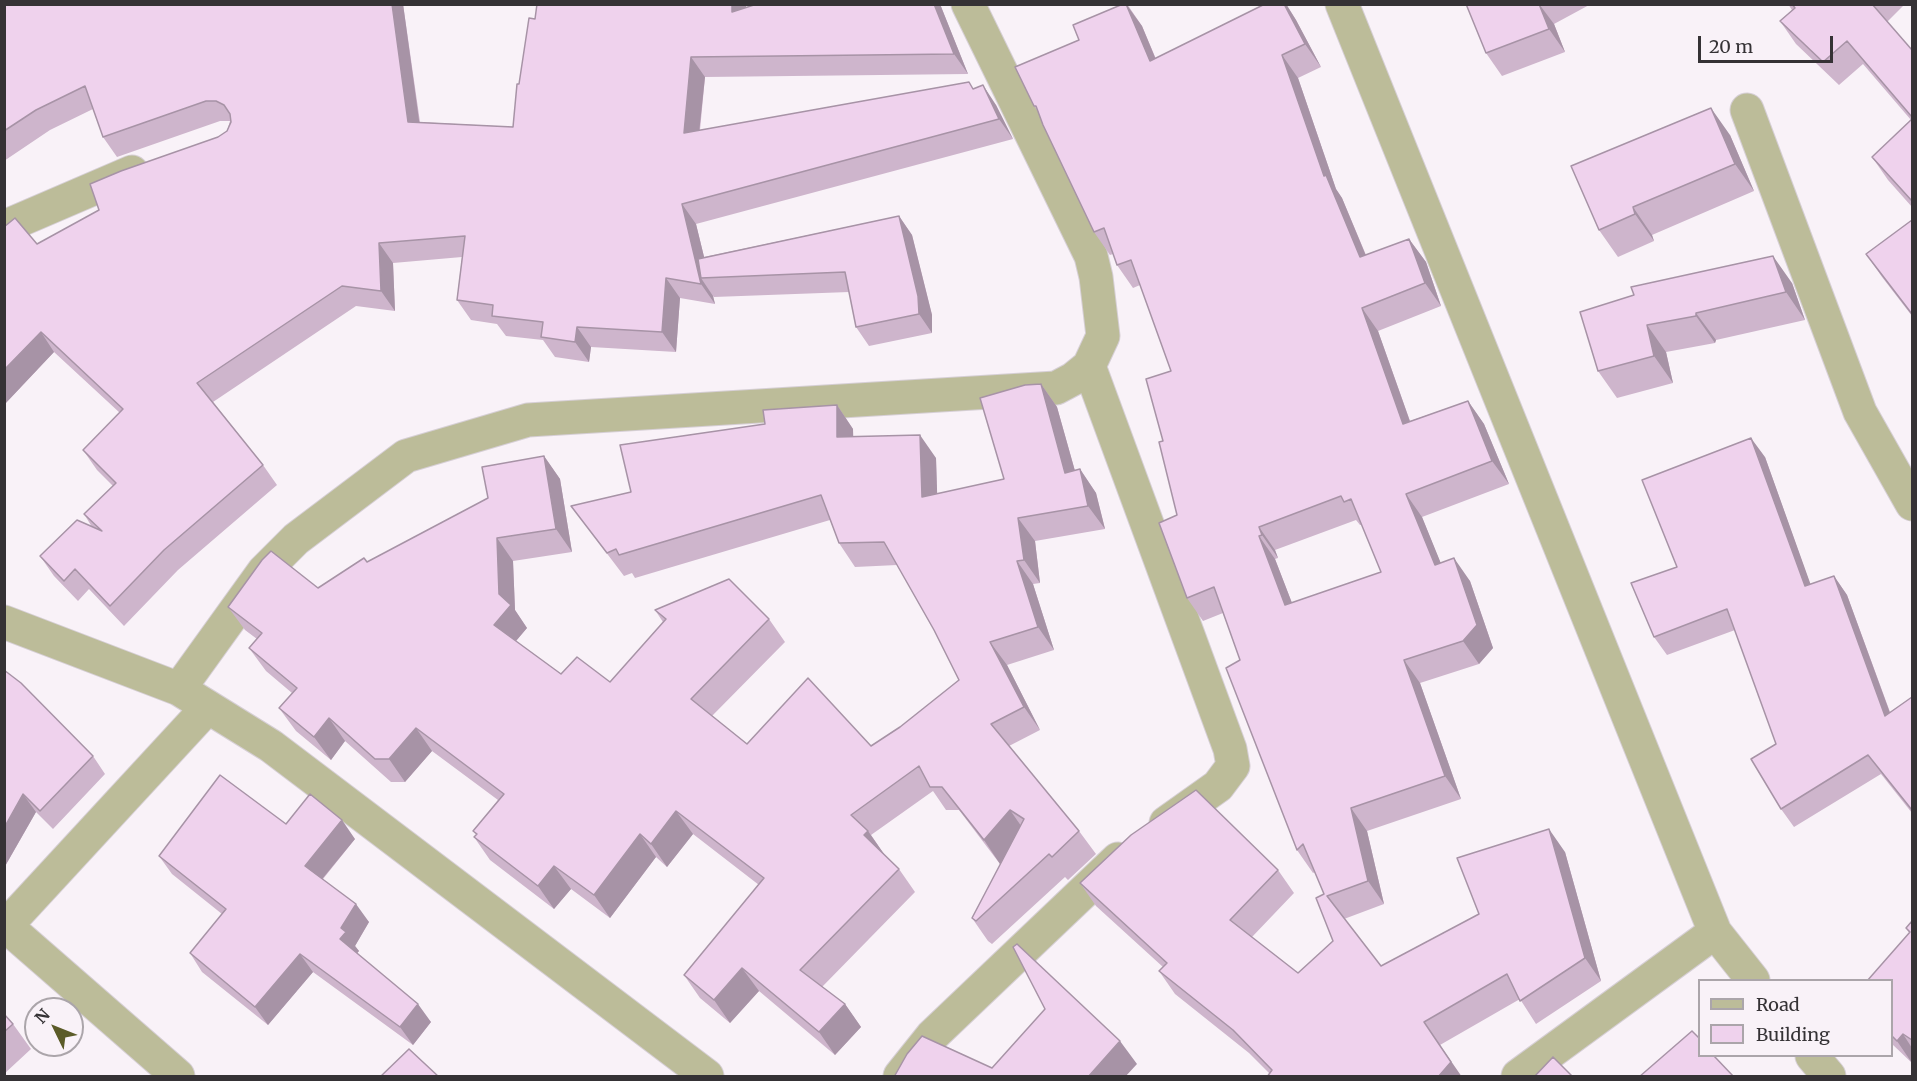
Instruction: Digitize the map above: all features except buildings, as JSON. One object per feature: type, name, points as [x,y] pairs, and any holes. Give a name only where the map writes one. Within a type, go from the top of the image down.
[{"type":"street","points":[[179,689],[264,571],[296,539],[406,456],[528,420],[1056,388],[1073,380],[1089,366],[1103,336],[1091,256],[968,4]]},
{"type":"street","points":[[1342,4],[1715,932],[1751,979]]},
{"type":"street","points":[[1747,110],[1860,411],[1912,504]]},
{"type":"street","points":[[4,227],[128,173],[161,162]]},
{"type":"street","points":[[900,1077],[932,1036],[1141,840],[1218,786],[1233,766],[1230,749],[1089,366]]},
{"type":"street","points":[[4,622],[179,689],[271,746],[707,1077]]},
{"type":"street","points":[[178,1077],[5,927],[208,707]]},
{"type":"street","points":[[1518,1077],[1715,932]]},
{"type":"street","points":[[1813,1057],[1829,1077]]}]
